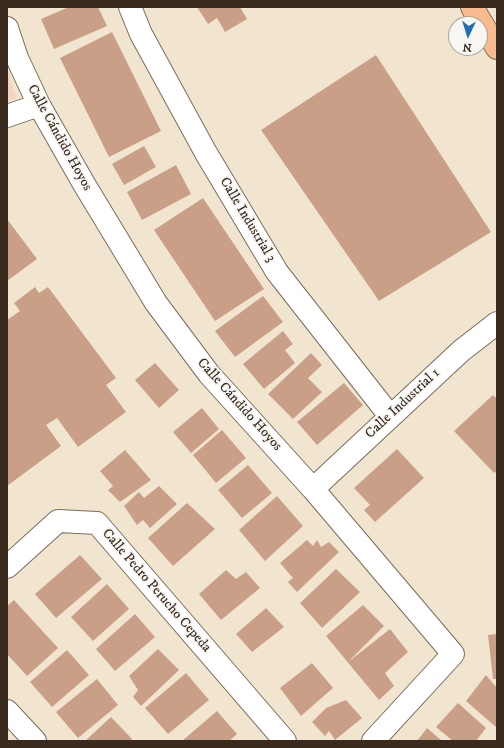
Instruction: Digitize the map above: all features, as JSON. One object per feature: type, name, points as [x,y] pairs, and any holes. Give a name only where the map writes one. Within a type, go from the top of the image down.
[{"type":"main road","points":[[472,7],[497,48]]},
{"type":"street","name":"Calle Industrial 3","points":[[130,7],[141,34],[202,146],[277,272],[390,416]]},
{"type":"street","name":"Calle Cándido Hoyos","points":[[7,28],[12,60],[84,184],[156,303],[209,374],[313,489],[453,654],[373,741]]},
{"type":"street","points":[[7,116],[39,105]]},
{"type":"street","name":"Calle Industrial 1","points":[[313,489],[461,351],[497,323]]},
{"type":"street","name":"Calle Pedro Perucho Cepeda","points":[[7,567],[58,521],[97,523],[285,741]]},
{"type":"street","points":[[7,711],[35,741]]},
{"type":"shaded area","points":[[7,67],[16,98],[7,101]]},
{"type":"building","points":[[69,7],[98,7],[107,26],[54,49],[41,19]]},
{"type":"building","points":[[197,7],[240,7],[247,19],[225,32],[217,18],[208,24]]},
{"type":"building","points":[[112,32],[161,131],[109,157],[60,58]]},
{"type":"building","points":[[376,55],[491,232],[379,301],[261,130]]},
{"type":"building","points":[[144,146],[156,167],[124,185],[112,164]]},
{"type":"building","points":[[176,165],[191,194],[142,220],[127,192]]},
{"type":"building","points":[[203,198],[264,289],[215,321],[154,230]]},
{"type":"building","points":[[7,219],[37,259],[7,281]]},
{"type":"building","points":[[35,287],[39,293],[48,287],[116,378],[106,385],[126,412],[78,447],[57,418],[46,425],[61,446],[7,486],[7,320],[20,311],[14,303]]},
{"type":"building","points":[[263,296],[283,322],[235,357],[215,331]]},
{"type":"building","points":[[283,331],[293,344],[285,350],[295,363],[264,389],[243,364]]},
{"type":"building","points":[[311,353],[322,365],[308,378],[322,392],[293,419],[268,394]]},
{"type":"building","points":[[155,363],[179,390],[159,408],[135,380]]},
{"type":"building","points":[[344,383],[363,405],[317,445],[297,422]]},
{"type":"building","points":[[493,395],[497,399],[497,471],[494,473],[454,431]]},
{"type":"building","points":[[202,408],[219,429],[191,453],[173,432]]},
{"type":"building","points":[[222,430],[246,458],[216,483],[193,455]]},
{"type":"building","points":[[397,449],[424,478],[375,522],[364,510],[370,505],[354,488]]},
{"type":"building","points":[[125,450],[151,480],[120,502],[108,490],[113,486],[100,471]]},
{"type":"building","points":[[248,465],[272,493],[242,518],[218,490]]},
{"type":"building","points":[[159,486],[177,504],[150,528],[143,520],[137,525],[124,506],[139,492],[144,498]]},
{"type":"building","points":[[277,496],[303,526],[265,561],[239,530]]},
{"type":"building","points":[[187,503],[215,529],[173,566],[148,538]]},
{"type":"building","points":[[307,540],[313,546],[317,540],[321,547],[329,542],[339,552],[297,592],[288,582],[293,578],[280,563]]},
{"type":"building","points":[[80,555],[102,579],[56,618],[35,594]]},
{"type":"building","points":[[336,569],[360,592],[322,628],[300,603]]},
{"type":"building","points":[[226,570],[236,579],[246,572],[260,588],[221,620],[199,594]]},
{"type":"building","points":[[107,584],[129,609],[93,641],[71,617]]},
{"type":"building","points":[[14,600],[58,648],[27,676],[7,654],[7,606]]},
{"type":"building","points":[[363,605],[384,626],[348,662],[390,629],[408,652],[385,673],[394,686],[379,700],[326,636]]},
{"type":"building","points":[[266,608],[284,627],[252,652],[236,634]]},
{"type":"building","points":[[135,614],[155,637],[115,671],[96,649]]},
{"type":"building","points":[[497,634],[497,679],[493,679],[488,635]]},
{"type":"building","points":[[158,649],[179,670],[141,706],[133,697],[138,690],[129,676]]},
{"type":"building","points":[[67,650],[89,675],[52,707],[30,682]]},
{"type":"building","points":[[312,663],[333,688],[301,716],[280,688]]},
{"type":"building","points":[[186,673],[209,700],[168,734],[145,708]]},
{"type":"building","points":[[486,675],[497,688],[497,728],[466,701]]},
{"type":"building","points":[[97,679],[118,705],[78,738],[56,712]]},
{"type":"building","points":[[346,700],[362,718],[335,740],[329,731],[325,736],[312,722],[326,708]]},
{"type":"building","points":[[458,703],[486,728],[476,741],[453,741],[436,727]]},
{"type":"building","points":[[217,711],[237,734],[229,741],[182,741]]},
{"type":"building","points":[[111,717],[132,739],[130,741],[85,741]]},
{"type":"building","points":[[427,728],[442,741],[417,741]]}]
